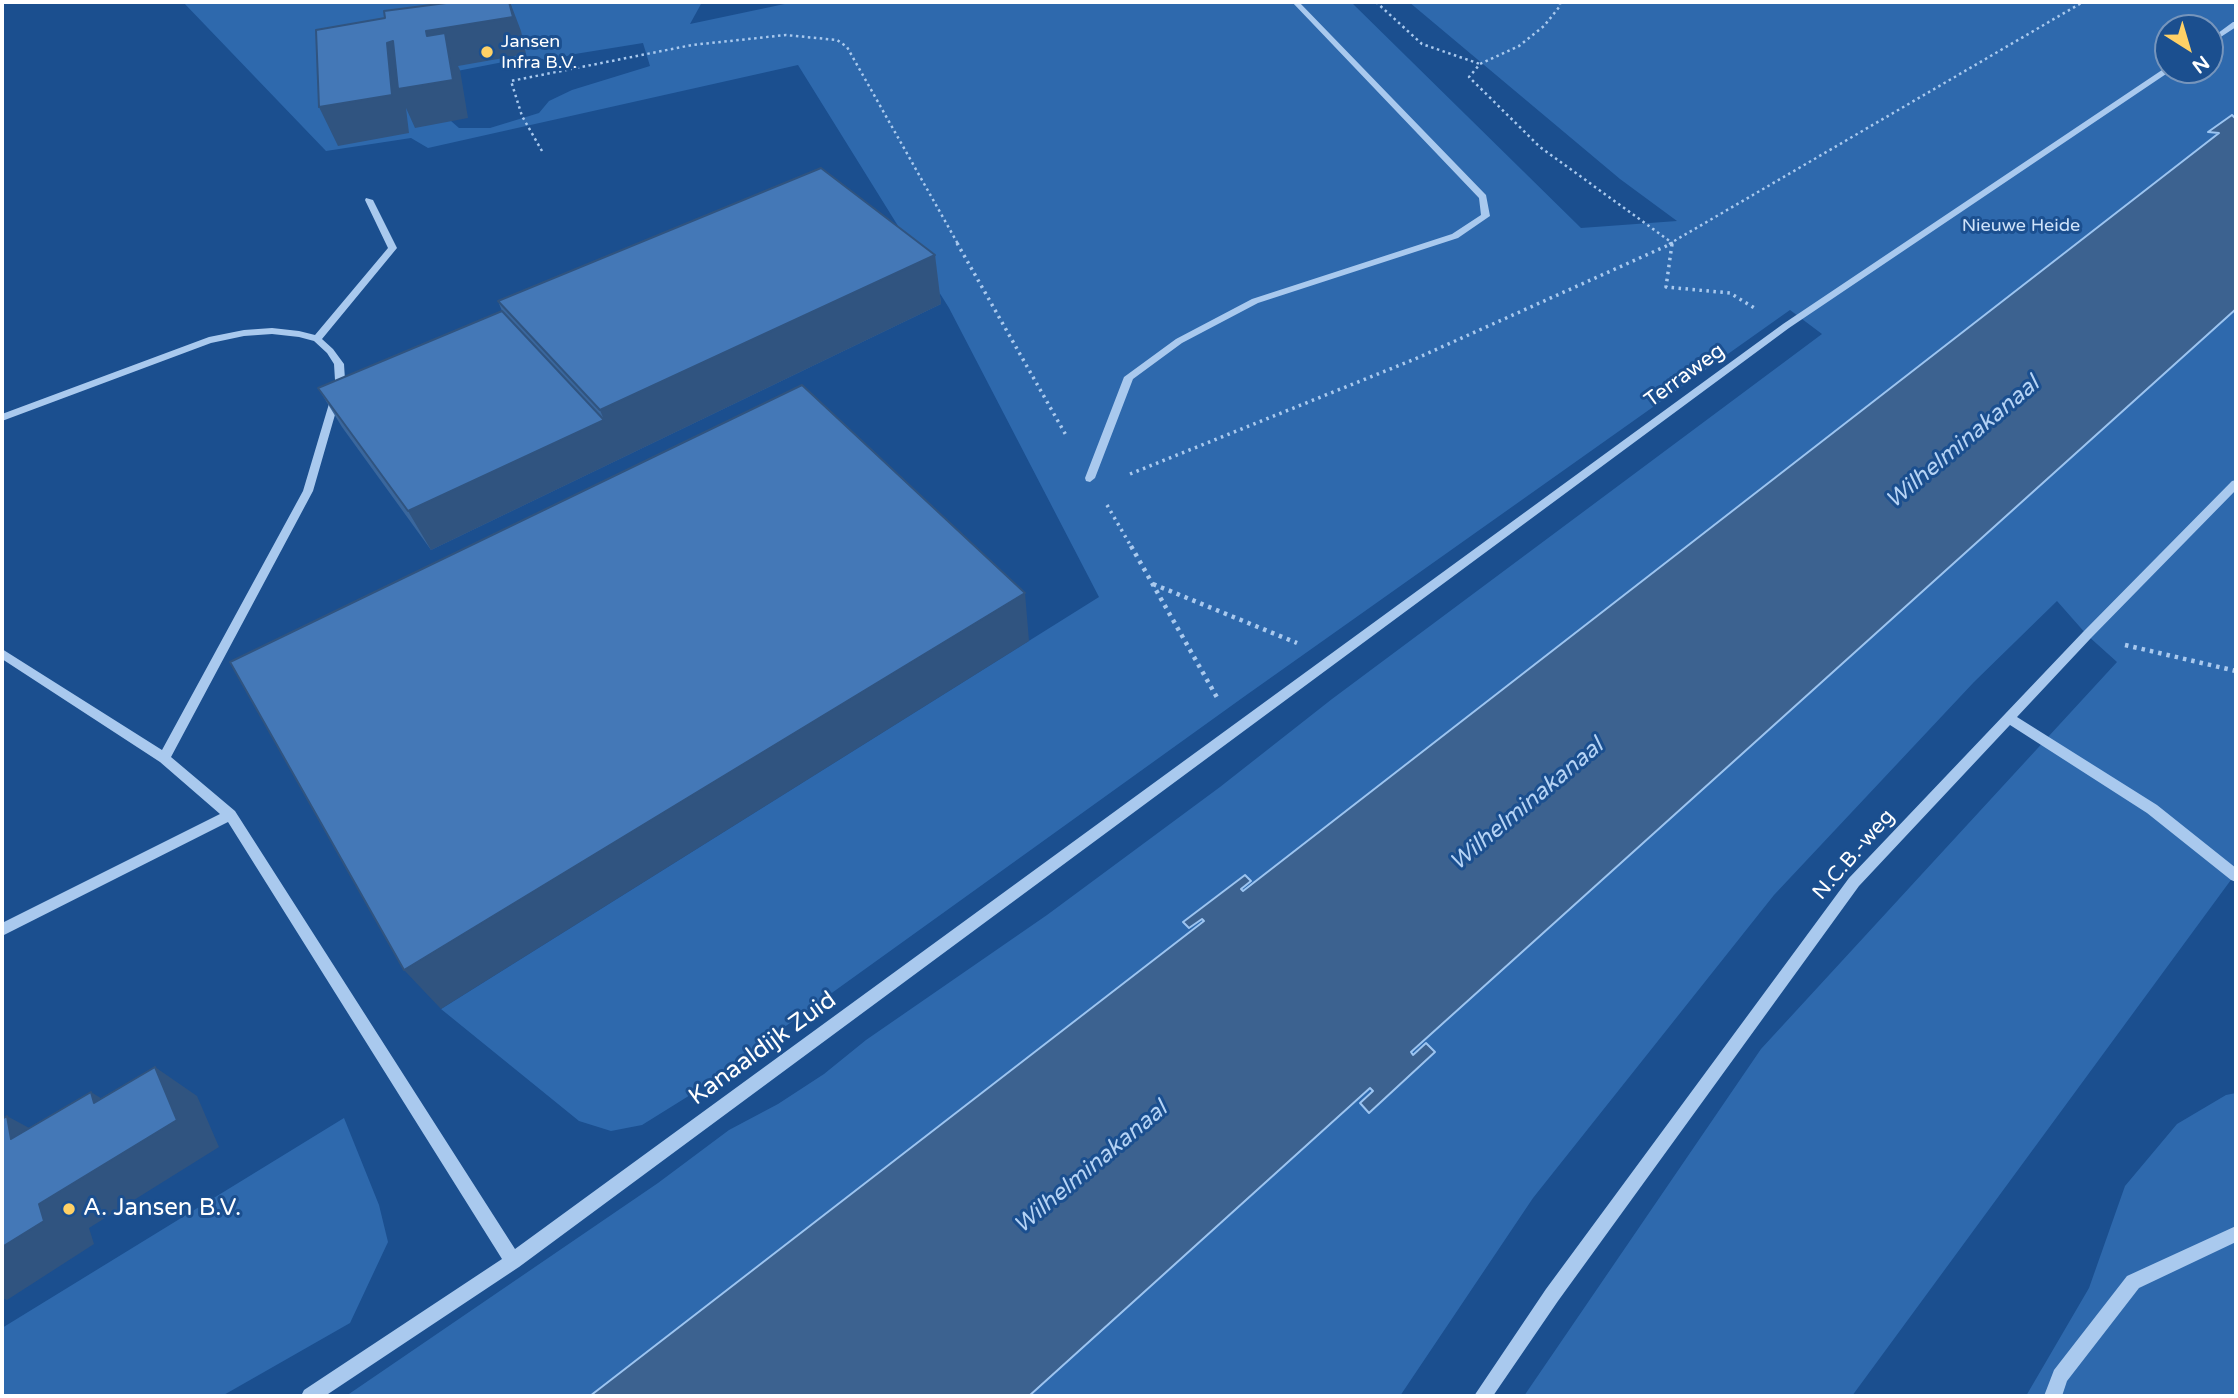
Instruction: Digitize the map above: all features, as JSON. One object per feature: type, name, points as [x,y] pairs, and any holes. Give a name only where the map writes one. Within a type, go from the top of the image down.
[{"type":"street","points":[[1090,478],[1129,377],[1178,341],[1255,301],[1455,236],[1486,216],[1483,197],[1295,2]]},
{"type":"street","name":"Terraweg","points":[[1235,729],[1786,326],[2154,79]]},
{"type":"street","points":[[317,339],[393,248],[369,200]]},
{"type":"street","points":[[2,418],[209,340],[244,333],[272,331],[317,339],[339,364],[340,380],[307,491],[164,758]]},
{"type":"street","name":"N.C.B.-weg","points":[[1552,1294],[1854,882],[2087,635],[2236,484]]},
{"type":"street","points":[[2,653],[164,758],[230,815],[513,1261]]},
{"type":"street","points":[[2008,718],[2152,809],[2236,876]]},
{"type":"street","name":"Kanaaldijk Zuid","points":[[310,1396],[513,1261],[1235,729]]},
{"type":"street","points":[[2,929],[230,815]]},
{"type":"street","points":[[2053,1396],[2060,1376],[2133,1282],[2236,1234]]},
{"type":"street","points":[[1483,1396],[1552,1294]]},
{"type":"path","points":[[1376,2],[1422,44],[1480,64]]},
{"type":"path","points":[[1560,2],[1560,6],[1544,26],[1519,46],[1480,64],[1469,77],[1540,147],[1672,243]]},
{"type":"path","points":[[1122,477],[1415,359],[1672,243],[1952,82],[2083,2]]},
{"type":"path","points":[[542,151],[522,116],[511,81],[704,44],[786,35],[837,40],[847,47],[1071,444]]},
{"type":"path","points":[[1672,243],[1666,287],[1730,293],[1786,326]]},
{"type":"path","points":[[1103,499],[1235,729]]},
{"type":"path","points":[[1152,584],[1334,658]]},
{"type":"path","points":[[2087,635],[2236,671]]},
{"type":"green space","name":"Nieuwe Heide","points":[[183,2],[713,2],[701,4],[690,24],[794,2],[1351,2],[1581,228],[1677,221],[1620,179],[1409,2],[2236,2],[2236,873],[1852,1396],[1524,1396],[1761,1049],[2117,662],[2087,635],[2057,601],[1974,682],[1774,895],[1533,1198],[1400,1396],[1029,1396],[1370,1088],[1373,1091],[1360,1103],[1370,1113],[1413,1055],[1241,889],[1202,919],[1205,921],[590,1396],[346,1396],[658,1183],[729,1130],[778,1104],[824,1074],[866,1040],[1047,915],[1822,334],[1790,310],[1245,696],[687,1097],[642,1125],[611,1131],[579,1121],[441,1009],[1099,597],[949,308],[798,65],[428,148],[411,138],[326,151]],"holes":[[[643,43],[650,66],[572,90],[549,101],[539,113],[490,128],[459,128],[443,114],[452,72],[534,56],[548,61]]]},
{"type":"green space","points":[[2236,1093],[2236,1396],[2026,1396],[2089,1288],[2125,1186],[2177,1124],[2226,1095]]},
{"type":"green space","points":[[344,1118],[379,1205],[388,1242],[350,1323],[222,1396],[2,1396],[2,1328]]},
{"type":"water","name":"Wilhelminakanaal","points":[[2232,115],[2236,119],[2236,309],[1411,1052],[1413,1055],[1426,1043],[1435,1052],[1369,1113],[1360,1103],[1373,1091],[1370,1088],[1029,1396],[590,1396],[1204,921],[1202,919],[1189,928],[1183,922],[1245,875],[1251,881],[1241,889],[1243,891],[2219,133],[2208,132]]},
{"type":"building","points":[[454,2],[509,2],[513,17],[426,31],[427,36],[445,33],[453,80],[398,89],[393,41],[387,43],[392,95],[319,107],[316,30],[385,18],[384,11]]},
{"type":"building","points":[[821,168],[935,255],[600,410],[498,301]]},
{"type":"building","points":[[502,311],[604,420],[408,511],[318,388]]},
{"type":"building","points":[[802,385],[1025,593],[404,970],[230,662]]},
{"type":"building","points":[[155,1067],[177,1120],[39,1204],[44,1221],[2,1247],[2,1119],[7,1116],[11,1139],[91,1092],[94,1103]]},
{"type":"place","name":"Jansen Infra B.V.","points":[[487,52]]},
{"type":"place","name":"A. Jansen B.V.","points":[[69,1209]]}]
